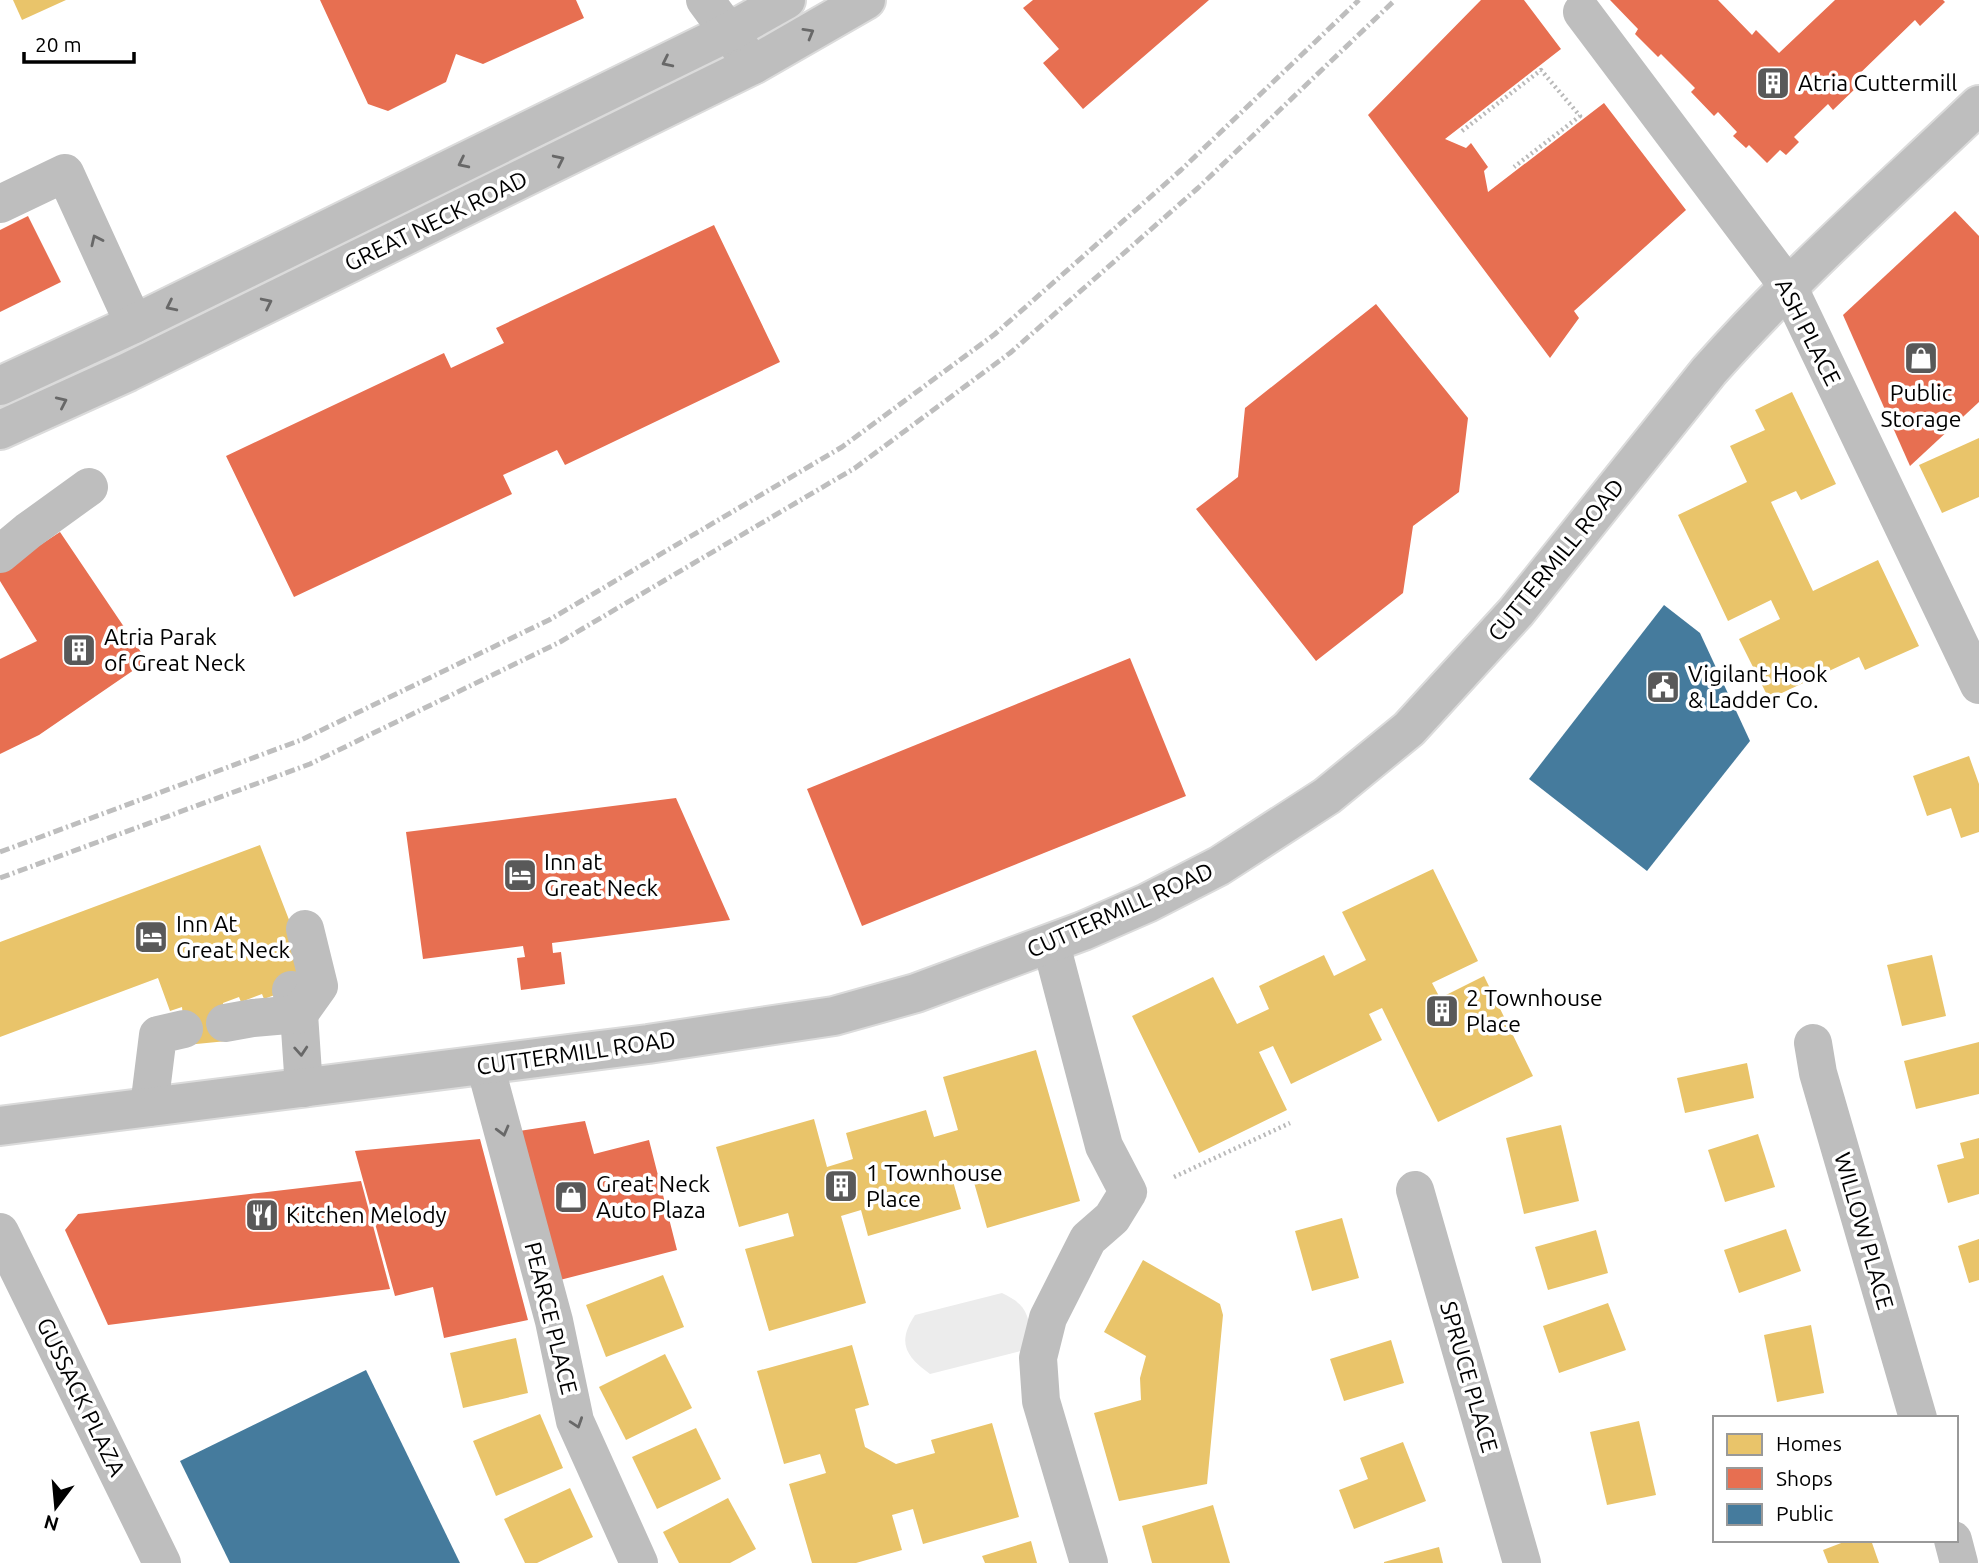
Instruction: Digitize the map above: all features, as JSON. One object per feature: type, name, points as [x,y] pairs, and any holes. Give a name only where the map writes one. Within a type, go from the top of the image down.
[{"type":"main road","points":[[705,0],[753,65]]},
{"type":"main road","name":"GREAT NECK ROAD","points":[[0,386],[134,324],[729,32],[786,0]]},
{"type":"main road","name":"GREAT NECK ROAD","points":[[0,430],[128,372],[753,65],[866,0]]},
{"type":"main road","name":"ASH PLACE","points":[[1582,12],[1788,286],[1979,685]]},
{"type":"main road","name":"CUTTERMILL ROAD","points":[[0,1126],[738,1032],[834,1016],[916,993],[1051,944],[1147,903],[1219,866],[1327,796],[1409,729],[1516,612],[1709,371],[1788,286],[1979,105]]},
{"type":"main road","points":[[0,204],[65,173],[134,324]]},
{"type":"main road","points":[[22,544],[89,487]]},
{"type":"main road","points":[[225,1023],[253,1018],[295,1001],[319,986],[305,929]]},
{"type":"main road","points":[[1051,944],[1104,1146],[1128,1192],[1112,1218],[1088,1240],[1048,1318],[1038,1357],[1041,1401],[1088,1563]]},
{"type":"main road","points":[[295,1001],[304,1088]]},
{"type":"main road","points":[[149,1107],[158,1035],[184,1029]]},
{"type":"main road","name":"WILLOW PLACE","points":[[1813,1043],[1818,1073],[1917,1416]]},
{"type":"main road","name":"PEARCE PLACE","points":[[485,1065],[554,1321],[575,1421],[639,1563]]},
{"type":"main road","name":"SPRUCE PLACE","points":[[1415,1191],[1522,1563]]},
{"type":"main road","name":"GUSSACK PLAZA","points":[[0,1232],[162,1563]]},
{"type":"main road","points":[[1954,1542],[1959,1563]]},
{"type":"path","points":[[1462,131],[1541,70],[1580,116],[1514,167]]},
{"type":"path","points":[[1174,1177],[1290,1123]]},
{"type":"shaded area","points":[[1002,1293],[1016,1301],[1027,1315],[1031,1336],[1021,1351],[930,1374],[910,1355],[906,1348],[906,1333],[915,1315]]},
{"type":"building: Homes","points":[[13,0],[66,0],[22,20]]},
{"type":"building: Homes","points":[[1792,392],[1836,484],[1801,500],[1796,491],[1771,502],[1813,591],[1878,560],[1919,646],[1865,670],[1859,657],[1769,699],[1739,639],[1780,619],[1771,600],[1728,621],[1678,515],[1747,482],[1730,446],[1765,430],[1755,410]]},
{"type":"building: Homes","points":[[1979,438],[1979,497],[1942,513],[1919,465]]},
{"type":"building: Homes","points":[[1969,756],[1979,784],[1979,832],[1961,838],[1951,808],[1927,816],[1913,776]]},
{"type":"building: Homes","name":"Inn At Great Neck","points":[[260,845],[293,930],[296,987],[264,999],[262,994],[241,1002],[239,997],[223,1003],[227,1041],[186,1045],[182,1007],[170,1011],[158,978],[0,1037],[0,942]]},
{"type":"building: Homes","name":"2 Townhouse Place","points":[[1433,869],[1478,961],[1432,983],[1440,998],[1484,976],[1533,1076],[1438,1122],[1382,1008],[1369,1014],[1382,1040],[1291,1084],[1273,1046],[1259,1052],[1287,1110],[1199,1153],[1132,1016],[1213,977],[1237,1024],[1269,1009],[1259,986],[1324,955],[1334,976],[1366,960],[1342,912]]},
{"type":"building: Homes","points":[[1932,955],[1946,1016],[1902,1026],[1887,965]]},
{"type":"building: Homes","points":[[1979,1042],[1979,1094],[1916,1109],[1904,1061]]},
{"type":"building: Homes","name":"1 Townhouse Place","points":[[1036,1050],[1080,1201],[987,1228],[969,1165],[950,1171],[961,1209],[868,1236],[861,1210],[841,1216],[866,1303],[769,1331],[745,1249],[794,1236],[788,1213],[739,1227],[716,1147],[814,1119],[827,1167],[853,1159],[846,1133],[926,1110],[934,1137],[958,1130],[943,1077]]},
{"type":"building: Homes","points":[[1747,1063],[1754,1098],[1685,1113],[1677,1078]]},
{"type":"building: Homes","points":[[1561,1125],[1579,1201],[1524,1214],[1506,1138]]},
{"type":"building: Homes","points":[[1758,1134],[1775,1187],[1725,1202],[1708,1150]]},
{"type":"building: Homes","points":[[1979,1138],[1979,1194],[1948,1203],[1937,1165],[1964,1158],[1960,1143]]},
{"type":"building: Homes","points":[[1342,1218],[1359,1278],[1312,1291],[1295,1231]]},
{"type":"building: Homes","points":[[1786,1229],[1801,1271],[1739,1293],[1724,1250]]},
{"type":"building: Homes","points":[[1596,1230],[1608,1273],[1548,1290],[1535,1247]]},
{"type":"building: Homes","points":[[1979,1239],[1979,1280],[1969,1283],[1958,1246]]},
{"type":"building: Homes","points":[[1143,1260],[1220,1304],[1223,1315],[1207,1484],[1119,1501],[1094,1413],[1141,1400],[1140,1378],[1146,1356],[1104,1332]]},
{"type":"building: Homes","points":[[663,1275],[684,1327],[606,1357],[586,1305]]},
{"type":"building: Homes","points":[[1608,1303],[1626,1350],[1559,1373],[1543,1326]]},
{"type":"building: Homes","points":[[1811,1325],[1824,1393],[1777,1402],[1764,1335]]},
{"type":"building: Homes","points":[[516,1338],[528,1393],[463,1408],[450,1353]]},
{"type":"building: Homes","points":[[1391,1340],[1404,1383],[1344,1401],[1330,1359]]},
{"type":"building: Homes","points":[[852,1345],[869,1405],[855,1409],[865,1447],[896,1464],[935,1453],[931,1440],[992,1423],[1019,1517],[923,1544],[913,1509],[892,1515],[902,1550],[856,1563],[812,1563],[789,1484],[826,1473],[820,1454],[784,1464],[757,1371]]},
{"type":"building: Homes","points":[[665,1354],[692,1408],[626,1440],[599,1387]]},
{"type":"building: Homes","points":[[540,1414],[563,1468],[496,1496],[473,1441]]},
{"type":"building: Homes","points":[[1639,1421],[1656,1495],[1607,1505],[1590,1432]]},
{"type":"building: Homes","points":[[696,1428],[721,1479],[657,1509],[632,1457]]},
{"type":"building: Homes","points":[[1403,1442],[1426,1501],[1354,1529],[1339,1490],[1368,1479],[1360,1458]]},
{"type":"building: Homes","points":[[570,1488],[593,1537],[537,1563],[525,1563],[504,1519]]},
{"type":"building: Homes","points":[[728,1498],[756,1549],[730,1563],[679,1563],[663,1532]]},
{"type":"building: Homes","points":[[1213,1505],[1230,1563],[1152,1563],[1142,1526]]},
{"type":"building: Homes","points":[[1031,1541],[1037,1563],[985,1563],[982,1556]]},
{"type":"building: Homes","points":[[1844,1542],[1872,1542],[1879,1563],[1828,1563],[1823,1550]]},
{"type":"building: Homes","points":[[1439,1547],[1443,1563],[1384,1563],[1384,1562]]},
{"type":"building: Shops","points":[[320,0],[576,0],[584,18],[483,64],[456,54],[446,82],[388,111],[368,104]]},
{"type":"building: Shops","points":[[1033,0],[1209,0],[1083,109],[1043,63],[1059,49],[1023,8]]},
{"type":"building: Shops","points":[[1481,0],[1524,0],[1561,49],[1445,139],[1466,148],[1471,143],[1488,167],[1484,171],[1488,192],[1604,103],[1686,210],[1574,311],[1579,318],[1550,358],[1368,115]]},
{"type":"building: Shops","name":"Atria Cuttermill","points":[[1610,0],[1718,0],[1752,35],[1756,30],[1779,53],[1835,0],[1945,2],[1920,26],[1915,20],[1852,81],[1858,86],[1833,110],[1828,104],[1794,137],[1799,142],[1786,155],[1780,150],[1767,163],[1749,145],[1746,148],[1733,136],[1737,132],[1718,112],[1714,116],[1691,92],[1695,88],[1661,54],[1658,57],[1635,34],[1638,29]]},
{"type":"building: Shops","name":"Public Storage","points":[[1955,211],[1979,236],[1979,402],[1910,466],[1843,315]]},
{"type":"building: Shops","points":[[28,216],[61,282],[0,312],[0,230]]},
{"type":"building: Shops","points":[[714,225],[780,362],[565,465],[557,450],[503,475],[512,494],[294,597],[226,456],[444,353],[451,368],[504,343],[496,328]]},
{"type":"building: Shops","points":[[1376,304],[1468,418],[1459,492],[1413,526],[1403,593],[1316,661],[1196,509],[1238,477],[1245,408]]},
{"type":"building: Shops","name":"Atria Parak of Great Neck","points":[[60,532],[147,661],[39,735],[0,754],[0,659],[37,641],[0,581],[0,571]]},
{"type":"building: Shops","points":[[1130,658],[1186,796],[862,926],[807,789]]},
{"type":"building: Shops","points":[[676,798],[730,920],[552,943],[553,953],[561,952],[565,984],[521,990],[517,958],[525,957],[523,946],[423,959],[406,832]]},
{"type":"building: Shops","name":"Great Neck Auto Plaza","points":[[585,1121],[594,1154],[649,1140],[677,1250],[556,1281],[519,1131]]},
{"type":"building: Shops","points":[[480,1139],[528,1320],[444,1338],[433,1287],[395,1296],[355,1151]]},
{"type":"building: Shops","points":[[361,1181],[390,1289],[108,1325],[65,1230],[78,1214]]},
{"type":"building: Public","name":"Vigilant Hook & Ladder Co.","points":[[1664,605],[1700,633],[1750,741],[1647,871],[1529,779]]},
{"type":"building: Public","points":[[366,1370],[460,1563],[230,1563],[180,1461]]},
{"type":"railway","points":[[0,852],[301,740],[549,620],[842,447],[995,334],[1181,170],[1359,0]]},
{"type":"railway","points":[[0,878],[310,764],[560,642],[855,468],[1010,353],[1198,188],[1395,0]]},
{"type":"place","name":"Atria Cuttermill","points":[[1773,83]]},
{"type":"place","name":"Public Storage","points":[[1921,358]]},
{"type":"place","name":"Atria Parak of Great Neck","points":[[79,650]]},
{"type":"place","name":"Vigilant Hook & Ladder Co.","points":[[1663,687]]},
{"type":"place","name":"Inn at Great Neck","points":[[520,875]]},
{"type":"place","name":"Inn At Great Neck","points":[[151,937]]},
{"type":"place","name":"2 Townhouse Place","points":[[1442,1011]]},
{"type":"place","name":"1 Townhouse Place","points":[[841,1186]]},
{"type":"place","name":"Great Neck Auto Plaza","points":[[571,1197]]},
{"type":"place","name":"Kitchen Melody","points":[[262,1215]]}]
